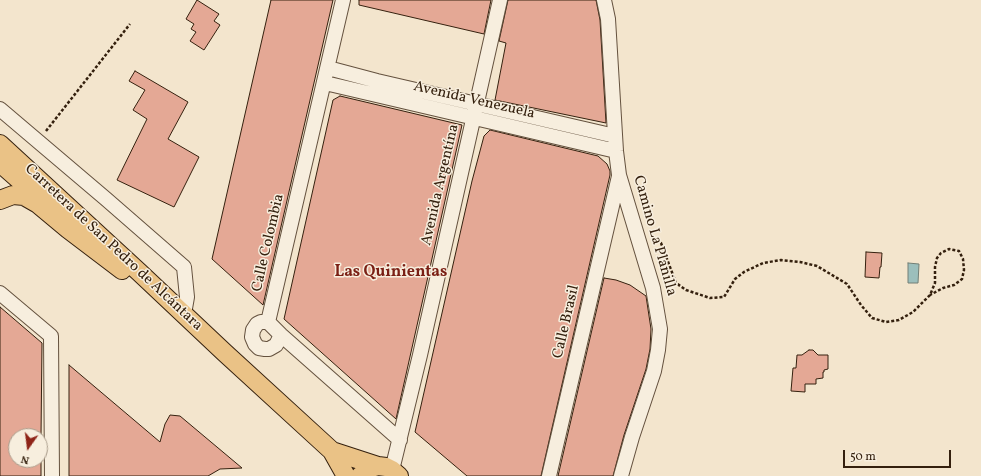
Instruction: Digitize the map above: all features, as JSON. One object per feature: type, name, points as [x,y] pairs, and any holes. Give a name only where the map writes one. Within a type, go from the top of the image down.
[{"type":"main road","name":"Carretera de San Pedro de Alcántara","points":[[0,144],[332,451],[346,476]]},
{"type":"main road","points":[[0,160],[8,162],[22,172],[89,226]]},
{"type":"main road","name":"Carretera de San Pedro de Alcántara","points":[[0,163],[134,279],[225,353]]},
{"type":"main road","points":[[0,200],[13,195],[24,196],[38,204],[68,229],[134,279]]},
{"type":"main road","name":"Carretera de San Pedro de Alcántara","points":[[332,451],[390,471]]},
{"type":"main road","points":[[360,476],[371,468],[390,471]]},
{"type":"street","name":"Calle Colombia","points":[[268,322],[344,0]]},
{"type":"street","name":"Avenida Argentína","points":[[390,471],[400,440],[500,0]]},
{"type":"street","name":"Camino La Planilla","points":[[604,0],[608,19],[616,151],[619,176],[653,288],[660,329],[654,371],[621,476]]},
{"type":"street","name":"Avenida Venezuela","points":[[328,68],[616,151]]},
{"type":"street","name":"Avenida Venezuela","points":[[325,83],[615,136]]},
{"type":"street","points":[[0,109],[184,267],[187,297],[184,314]]},
{"type":"street","name":"Calle Brasil","points":[[549,476],[619,176]]},
{"type":"street","points":[[0,294],[51,336],[52,476]]},
{"type":"street","points":[[281,335],[276,345],[269,349],[259,348],[252,338],[253,330],[257,324],[261,322],[268,322],[400,440]]},
{"type":"path","points":[[38,141],[130,24]]},
{"type":"path","points":[[638,238],[651,237],[661,243],[676,283],[686,290],[710,298],[724,297],[735,279],[744,272],[763,263],[781,260],[800,262],[817,266],[847,284],[872,318],[886,322],[899,320],[913,312],[930,295],[962,279],[964,265],[959,251],[949,249],[941,253],[937,258],[935,267],[935,283],[930,295]]},
{"type":"water","points":[[908,263],[919,264],[918,283],[908,283]]},
{"type":"building","points":[[197,0],[219,14],[214,21],[220,25],[204,50],[190,41],[196,32],[191,29],[194,24],[186,19]]},
{"type":"building","points":[[271,0],[333,0],[263,305],[212,259]]},
{"type":"building","points":[[359,0],[491,0],[484,34],[359,5]]},
{"type":"building","points":[[508,0],[596,0],[600,20],[606,123],[495,100],[506,43],[499,41]]},
{"type":"building","points":[[135,71],[188,102],[168,139],[199,157],[174,207],[117,180],[147,119],[133,110],[145,90],[129,81]]},
{"type":"building","points":[[340,96],[462,125],[396,419],[284,319],[333,100]]},
{"type":"building","points":[[490,130],[598,156],[607,164],[610,171],[541,476],[467,476],[415,432],[472,181],[484,136]]},
{"type":"building","points":[[866,252],[882,253],[879,278],[865,277]]},
{"type":"building","points":[[604,278],[630,285],[646,296],[651,329],[650,349],[646,369],[624,435],[613,476],[558,476]]},
{"type":"building","points":[[0,307],[42,343],[41,428],[8,428],[8,468],[41,468],[41,476],[0,476]]},
{"type":"building","points":[[809,350],[813,350],[818,355],[828,355],[828,369],[824,370],[823,378],[816,379],[816,384],[805,384],[805,392],[791,391],[793,368],[796,368],[797,355],[802,355]]},
{"type":"building","points":[[69,365],[160,442],[165,424],[170,415],[180,416],[242,468],[220,469],[208,476],[69,476]]},
{"type":"district","name":"Las Quinientas","points":[[391,273]]}]
